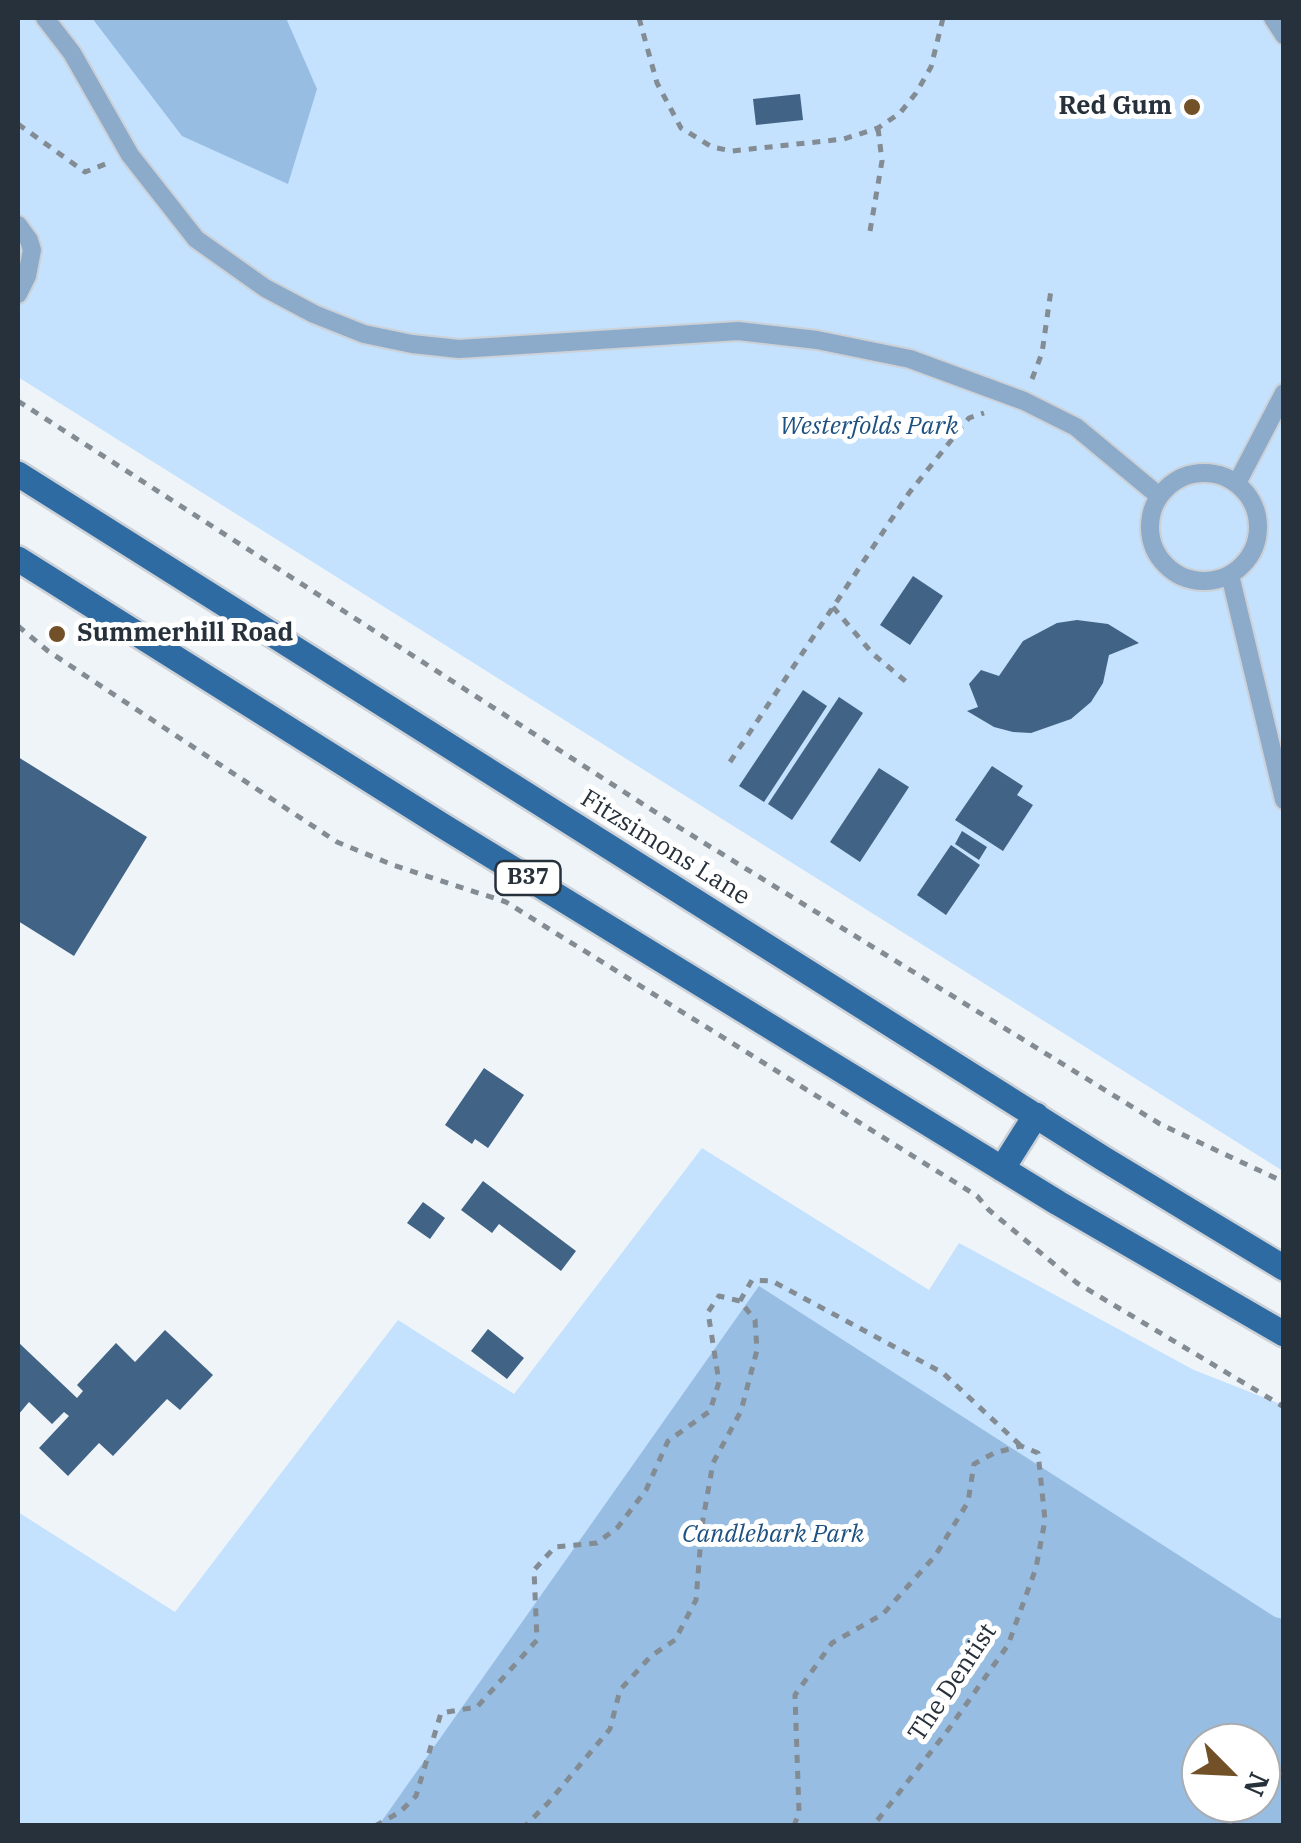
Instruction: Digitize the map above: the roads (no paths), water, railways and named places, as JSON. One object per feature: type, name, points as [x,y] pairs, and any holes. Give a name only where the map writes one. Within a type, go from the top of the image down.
[{"type":"main road","name":"Fitzsimons Lane","points":[[18,474],[1284,1268]]},
{"type":"main road","name":"B37","points":[[18,559],[443,826],[1002,1169],[1284,1334]]},
{"type":"main road","points":[[1002,1169],[1036,1116]]},
{"type":"lane","points":[[46,18],[72,53],[130,154],[196,238],[230,266],[314,314],[364,334],[458,348],[738,331],[817,340],[910,359],[1024,401],[1076,427],[1159,496]]},
{"type":"lane","points":[[1273,18],[1284,35]]},
{"type":"lane","points":[[18,225],[32,250],[27,276],[18,294]]},
{"type":"lane","points":[[1236,483],[1284,393]]},
{"type":"lane","points":[[1200,472],[1236,483],[1250,498],[1257,514],[1258,533],[1242,566],[1212,582],[1186,579],[1169,570],[1152,545],[1149,526],[1159,496],[1173,482],[1200,472]]},
{"type":"lane","points":[[1230,575],[1284,800]]},
{"type":"place","name":"Red Gum","points":[[1192,107]]},
{"type":"place","name":"Summerhill Road","points":[[57,634]]},
{"type":"park label","name":"Westerfolds Park","points":[[869,427]]},
{"type":"park label","name":"Candlebark Park","points":[[773,1535]]}]
